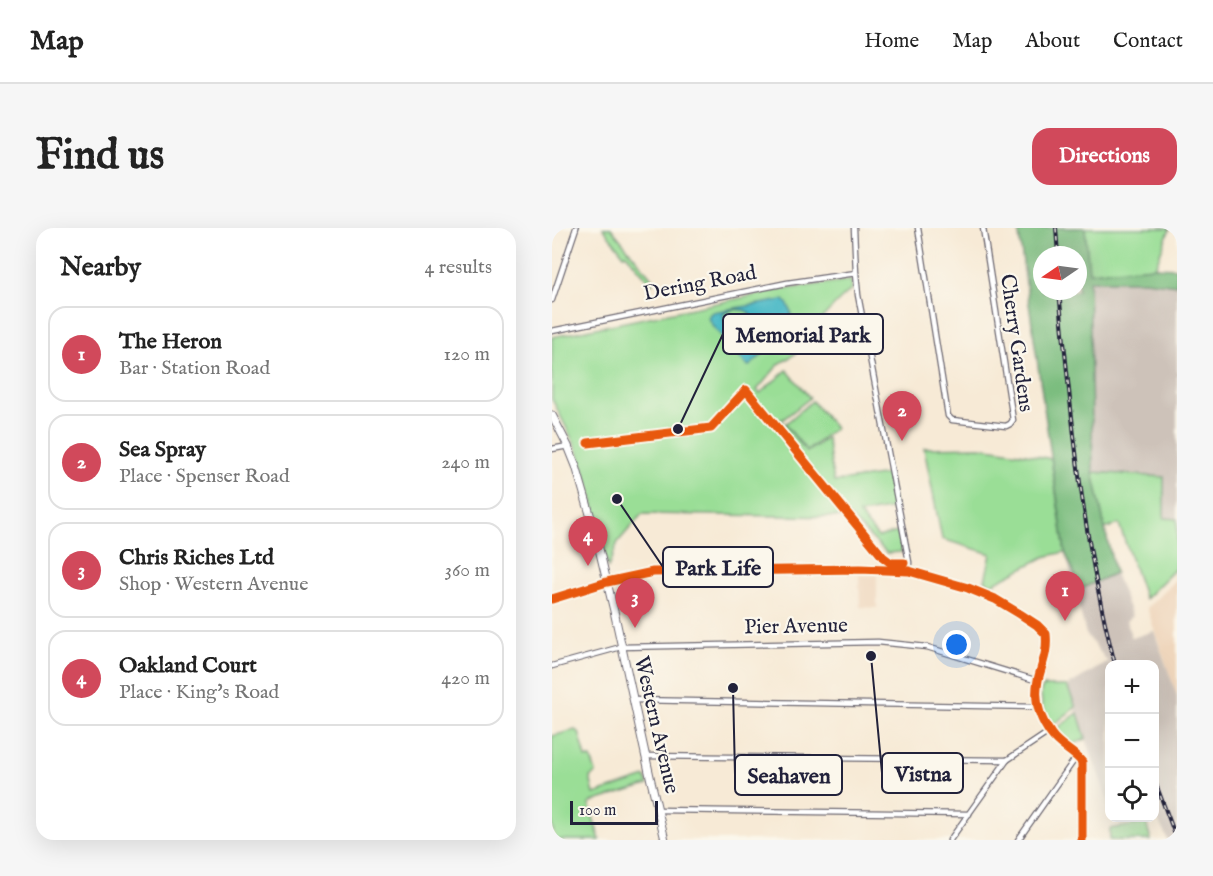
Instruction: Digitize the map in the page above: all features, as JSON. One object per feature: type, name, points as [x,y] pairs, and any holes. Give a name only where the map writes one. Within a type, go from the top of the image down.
[{"type":"street","points":[[552,300],[576,228]]},
{"type":"street","points":[[854,228],[855,273],[909,571]]},
{"type":"street","name":"Cherry Gardens","points":[[918,228],[948,416],[952,420],[1006,426],[1013,420],[983,228]]},
{"type":"street","name":"Dering Road","points":[[552,331],[787,283],[855,273]]},
{"type":"street","name":"Western Avenue","points":[[552,415],[568,446],[579,476],[607,582],[665,840]]},
{"type":"street","points":[[552,449],[568,446]]},
{"type":"street","points":[[552,599],[607,582],[653,572],[860,569],[909,571],[968,588],[995,599],[1037,625],[1046,634],[1047,653],[1036,695],[1038,707],[1049,732],[1082,762],[1082,840]]},
{"type":"street","name":"Pier Avenue","points":[[552,666],[621,647],[878,642],[927,647],[1038,681]]},
{"type":"street","points":[[633,700],[1038,707]]},
{"type":"street","points":[[950,840],[1007,760],[1049,732]]},
{"type":"street","points":[[645,756],[1007,760]]},
{"type":"street","points":[[1018,840],[1077,756]]},
{"type":"street","points":[[658,810],[969,814]]},
{"type":"shaded area","points":[[1018,228],[1085,228],[1086,246],[1033,246],[1033,300],[1087,300],[1087,254],[1089,281],[1145,281],[1177,285],[1177,519],[1164,519],[1164,477],[1093,473],[1115,573],[1132,616],[1126,621],[1132,638],[1154,631],[1177,696],[1177,840],[1168,840],[1159,822],[1159,660],[1106,660],[1086,634],[1065,552]]},
{"type":"shaded area","points":[[859,575],[877,575],[877,608],[860,607]]},
{"type":"shaded area","points":[[1177,579],[1177,696],[1147,608]]},
{"type":"shaded area","points":[[1105,664],[1105,793],[1067,686]]},
{"type":"green space","points":[[603,228],[611,228],[654,281],[651,284],[626,254],[624,255]]},
{"type":"green space","points":[[1018,228],[1085,228],[1087,246],[1033,246],[1033,300],[1087,300],[1087,250],[1089,272],[1155,267],[1177,268],[1177,285],[1145,281],[1089,281],[1093,472],[1115,573],[1081,589],[1065,552]]},
{"type":"green space","points":[[1085,228],[1170,228],[1155,267],[1088,272]]},
{"type":"green space","points":[[851,280],[852,289],[801,340],[806,347],[779,364],[757,390],[760,393],[787,370],[810,398],[782,420],[780,419],[807,452],[827,438],[834,482],[887,474],[895,508],[859,514],[878,537],[898,532],[902,552],[887,553],[850,517],[642,514],[618,542],[608,568],[590,488],[577,449],[552,399],[552,337],[780,290]]},
{"type":"green space","points":[[812,401],[835,428],[807,451],[785,424]]},
{"type":"green space","points":[[981,447],[1051,459],[1065,552],[1044,557],[992,584],[985,581],[991,554],[942,539],[924,448]]},
{"type":"green space","points":[[1093,472],[1164,477],[1164,518],[1177,519],[1177,567],[1145,599],[1119,524],[1105,529]]},
{"type":"green space","points":[[1044,686],[1067,686],[1076,707],[1054,724],[1048,721],[1042,706],[1041,690]]},
{"type":"green space","points":[[1078,713],[1086,739],[1071,744],[1058,734],[1056,729]]},
{"type":"green space","points":[[575,730],[579,732],[586,758],[591,758],[596,773],[590,777],[594,794],[646,777],[648,785],[589,804],[600,840],[556,840],[552,827],[552,736]]},
{"type":"green space","points":[[1146,823],[1151,840],[1110,840],[1110,829]]},
{"type":"water","points":[[784,300],[791,313],[791,318],[772,344],[749,366],[710,322],[708,318],[713,312]],"holes":[[[733,309],[744,310],[750,315],[744,330],[740,334],[729,330],[723,314]]]},
{"type":"railway","points":[[1056,228],[1057,246]]},
{"type":"railway","points":[[1060,300],[1086,526],[1114,660]]},
{"type":"railway","points":[[1159,792],[1177,840]]},
{"type":"cycle path","points":[[588,443],[711,428],[746,390],[883,557],[891,563],[904,563]]},
{"type":"cycle path","points":[[552,599],[607,582],[653,572],[860,569],[909,571],[968,588],[995,599],[1037,625],[1046,634],[1045,652],[1037,687],[1037,702],[1043,722],[1051,734],[1082,762],[1082,840]]},
{"type":"place","name":"Memorial Park","points":[[678,429]]},
{"type":"place","name":"Sea Spray","points":[[902,441]]},
{"type":"place","name":"Park Life","points":[[617,499]]},
{"type":"place","name":"Oakland Court","points":[[588,566]]},
{"type":"place","name":"The Heron","points":[[1065,621]]},
{"type":"place","name":"Chris Riches Ltd","points":[[635,628]]},
{"type":"place","name":"Vistna","points":[[871,656]]},
{"type":"place","name":"Seahaven","points":[[733,688]]}]
